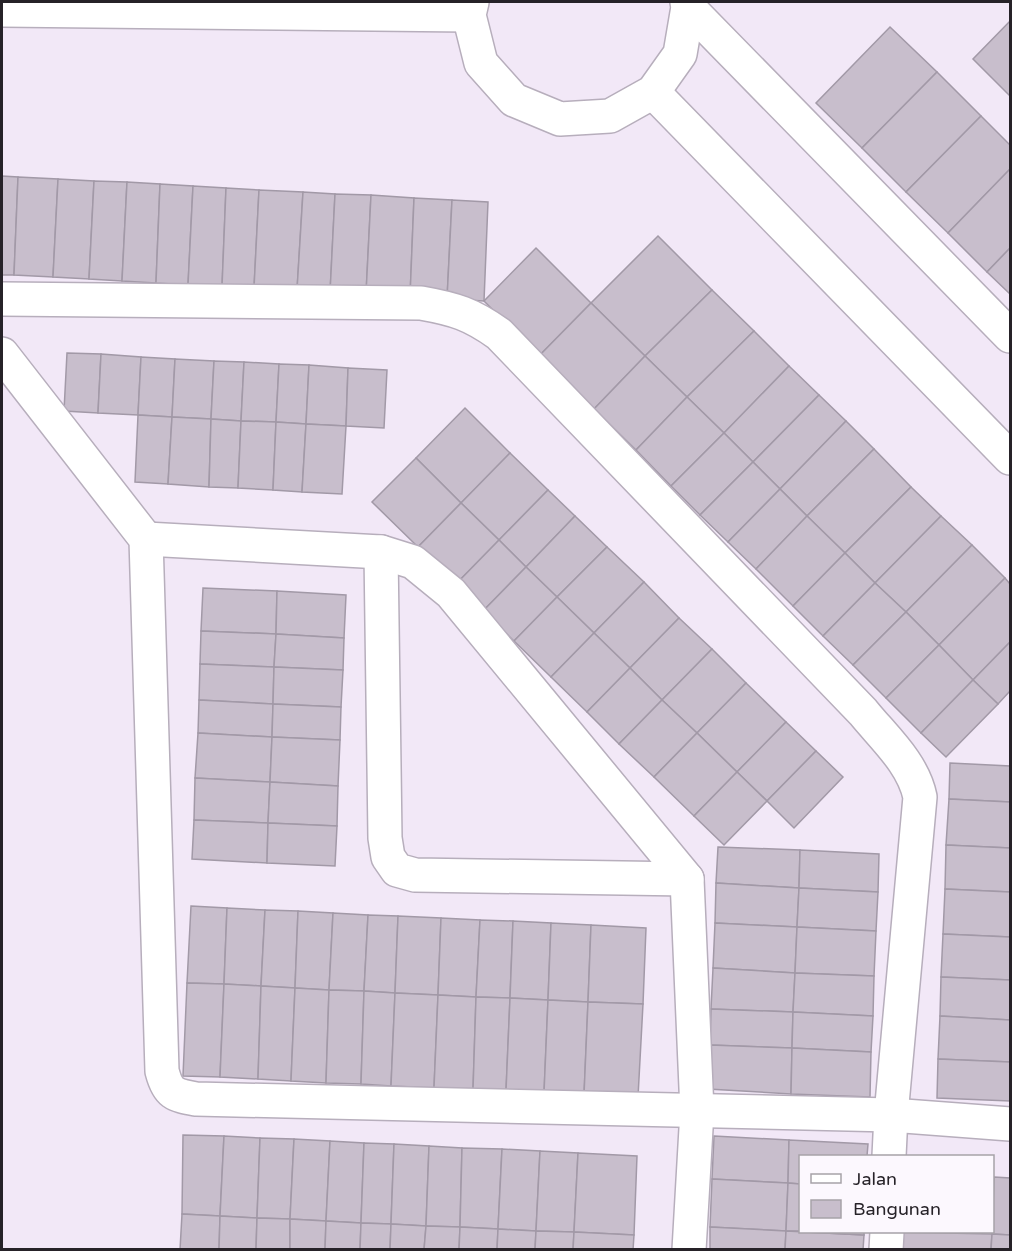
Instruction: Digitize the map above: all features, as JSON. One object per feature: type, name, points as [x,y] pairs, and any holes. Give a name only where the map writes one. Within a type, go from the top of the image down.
[{"type":"street","points":[[2,10],[470,8],[482,63],[514,100],[560,119],[610,116],[653,92],[680,54],[687,4]]},
{"type":"street","points":[[687,4],[1011,336]]},
{"type":"street","points":[[653,92],[1011,458]]},
{"type":"street","points":[[2,299],[421,303],[449,308],[476,318],[499,334],[863,712],[908,767],[917,784],[920,797],[889,1155]]},
{"type":"street","points":[[2,354],[146,538],[161,1059],[166,1087],[176,1095],[196,1099],[891,1115],[1011,1124]]},
{"type":"street","points":[[146,538],[381,552],[413,562],[451,593],[687,879],[697,1111],[689,1250]]},
{"type":"street","points":[[381,552],[385,838],[388,857],[397,870],[415,875],[687,879]]},
{"type":"street","points":[[886,1250],[887,1233]]},
{"type":"building","points":[[1010,21],[1010,96],[973,59]]},
{"type":"building","points":[[890,27],[937,72],[862,148],[816,103]]},
{"type":"building","points":[[937,72],[981,116],[906,192],[862,148]]},
{"type":"building","points":[[981,116],[1010,145],[1010,169],[948,233],[906,192]]},
{"type":"building","points":[[1010,169],[1010,248],[987,272],[948,233]]},
{"type":"building","points":[[2,176],[18,177],[14,275],[2,275]]},
{"type":"building","points":[[18,177],[58,179],[53,277],[14,275]]},
{"type":"building","points":[[58,179],[94,181],[89,279],[53,277]]},
{"type":"building","points":[[94,181],[127,182],[122,281],[89,279]]},
{"type":"building","points":[[127,182],[160,184],[156,283],[122,281]]},
{"type":"building","points":[[160,184],[193,186],[188,285],[156,283]]},
{"type":"building","points":[[193,186],[226,188],[222,287],[188,285]]},
{"type":"building","points":[[226,188],[259,190],[254,288],[222,287]]},
{"type":"building","points":[[259,190],[303,192],[297,290],[254,288]]},
{"type":"building","points":[[303,192],[335,194],[330,293],[297,290]]},
{"type":"building","points":[[335,194],[371,195],[366,294],[330,293]]},
{"type":"building","points":[[371,195],[414,198],[410,297],[366,294]]},
{"type":"building","points":[[414,198],[452,200],[447,299],[410,297]]},
{"type":"building","points":[[452,200],[488,202],[484,301],[447,299]]},
{"type":"building","points":[[658,236],[712,290],[645,356],[591,303]]},
{"type":"building","points":[[536,248],[591,303],[539,356],[484,301]]},
{"type":"building","points":[[1010,248],[1010,294],[987,272]]},
{"type":"building","points":[[712,290],[754,331],[687,397],[645,356]]},
{"type":"building","points":[[591,303],[645,356],[594,409],[539,356]]},
{"type":"building","points":[[754,331],[789,366],[724,433],[687,397]]},
{"type":"building","points":[[67,353],[101,354],[98,413],[64,411]]},
{"type":"building","points":[[101,354],[141,357],[138,415],[98,413]]},
{"type":"building","points":[[645,356],[687,397],[636,450],[594,409]]},
{"type":"building","points":[[141,357],[175,359],[172,417],[138,415]]},
{"type":"building","points":[[175,359],[214,361],[211,419],[172,417]]},
{"type":"building","points":[[214,361],[244,362],[241,421],[211,419]]},
{"type":"building","points":[[244,362],[279,364],[276,422],[241,421]]},
{"type":"building","points":[[279,364],[309,365],[306,424],[276,422]]},
{"type":"building","points":[[309,365],[348,368],[346,426],[306,424]]},
{"type":"building","points":[[789,366],[819,395],[753,462],[724,433]]},
{"type":"building","points":[[348,368],[387,370],[384,428],[346,426]]},
{"type":"building","points":[[819,395],[846,421],[780,489],[753,462]]},
{"type":"building","points":[[687,397],[724,433],[671,486],[636,450]]},
{"type":"building","points":[[465,408],[510,453],[461,503],[416,458]]},
{"type":"building","points":[[138,415],[172,417],[168,484],[135,482]]},
{"type":"building","points":[[172,417],[211,419],[209,487],[168,484]]},
{"type":"building","points":[[211,419],[241,421],[238,488],[209,487]]},
{"type":"building","points":[[241,421],[276,422],[273,490],[238,488]]},
{"type":"building","points":[[846,421],[874,449],[807,516],[780,489]]},
{"type":"building","points":[[276,422],[306,424],[302,492],[273,490]]},
{"type":"building","points":[[306,424],[346,426],[342,494],[302,492]]},
{"type":"building","points":[[724,433],[753,462],[700,515],[671,486]]},
{"type":"building","points":[[874,449],[911,487],[845,553],[807,516]]},
{"type":"building","points":[[510,453],[548,490],[499,540],[461,503]]},
{"type":"building","points":[[416,458],[461,503],[418,547],[372,502]]},
{"type":"building","points":[[753,462],[780,489],[728,542],[700,515]]},
{"type":"building","points":[[911,487],[941,516],[875,583],[845,553]]},
{"type":"building","points":[[780,489],[807,516],[756,569],[728,542]]},
{"type":"building","points":[[548,490],[575,516],[526,567],[499,540]]},
{"type":"building","points":[[461,503],[499,540],[456,584],[418,547]]},
{"type":"building","points":[[575,516],[607,547],[557,597],[526,567]]},
{"type":"building","points":[[807,516],[845,553],[793,606],[756,569]]},
{"type":"building","points":[[941,516],[972,545],[906,612],[875,583]]},
{"type":"building","points":[[499,540],[526,567],[483,611],[456,584]]},
{"type":"building","points":[[972,545],[1005,578],[939,645],[906,612]]},
{"type":"building","points":[[607,547],[644,582],[594,633],[557,597]]},
{"type":"building","points":[[845,553],[875,583],[823,636],[793,606]]},
{"type":"building","points":[[526,567],[557,597],[514,641],[483,611]]},
{"type":"building","points":[[1005,578],[1010,584],[1010,642],[973,680],[939,645]]},
{"type":"building","points":[[644,582],[679,618],[630,668],[594,633]]},
{"type":"building","points":[[875,583],[906,612],[853,665],[823,636]]},
{"type":"building","points":[[203,588],[277,591],[276,634],[201,631]]},
{"type":"building","points":[[277,591],[346,595],[344,638],[276,634]]},
{"type":"building","points":[[557,597],[594,633],[551,677],[514,641]]},
{"type":"building","points":[[906,612],[939,645],[886,698],[853,665]]},
{"type":"building","points":[[679,618],[712,649],[662,700],[630,668]]},
{"type":"building","points":[[201,631],[276,634],[274,667],[200,664]]},
{"type":"building","points":[[594,633],[630,668],[587,712],[551,677]]},
{"type":"building","points":[[276,634],[344,638],[343,670],[274,667]]},
{"type":"building","points":[[1010,642],[1010,691],[998,704],[973,680]]},
{"type":"building","points":[[939,645],[973,680],[921,733],[886,698]]},
{"type":"building","points":[[712,649],[746,683],[697,733],[662,700]]},
{"type":"building","points":[[200,664],[274,667],[273,704],[199,700]]},
{"type":"building","points":[[274,667],[343,670],[341,707],[273,704]]},
{"type":"building","points":[[630,668],[662,700],[619,744],[587,712]]},
{"type":"building","points":[[973,680],[998,704],[946,757],[921,733]]},
{"type":"building","points":[[746,683],[786,722],[737,772],[697,733]]},
{"type":"building","points":[[199,700],[273,704],[272,737],[198,733]]},
{"type":"building","points":[[662,700],[697,733],[654,777],[619,744]]},
{"type":"building","points":[[273,704],[341,707],[340,740],[272,737]]},
{"type":"building","points":[[786,722],[816,751],[767,801],[737,772]]},
{"type":"building","points":[[198,733],[272,737],[270,782],[195,778]]},
{"type":"building","points":[[697,733],[737,772],[694,816],[654,777]]},
{"type":"building","points":[[272,737],[340,740],[338,786],[270,782]]},
{"type":"building","points":[[816,751],[843,777],[794,828],[767,801]]},
{"type":"building","points":[[950,763],[1010,766],[1010,802],[949,799]]},
{"type":"building","points":[[737,772],[767,801],[724,845],[694,816]]},
{"type":"building","points":[[195,778],[270,782],[268,823],[194,820]]},
{"type":"building","points":[[270,782],[338,786],[337,826],[268,823]]},
{"type":"building","points":[[949,799],[1010,802],[1010,848],[946,845]]},
{"type":"building","points":[[194,820],[268,823],[267,863],[192,859]]},
{"type":"building","points":[[268,823],[337,826],[335,866],[267,863]]},
{"type":"building","points":[[946,845],[1010,848],[1010,892],[945,889]]},
{"type":"building","points":[[718,847],[800,850],[799,888],[716,883]]},
{"type":"building","points":[[800,850],[879,854],[878,892],[799,888]]},
{"type":"building","points":[[716,883],[799,888],[797,927],[715,923]]},
{"type":"building","points":[[799,888],[878,892],[876,931],[797,927]]},
{"type":"building","points":[[945,889],[1010,892],[1010,937],[943,934]]},
{"type":"building","points":[[191,906],[227,908],[224,984],[187,983]]},
{"type":"building","points":[[227,908],[265,910],[261,986],[224,984]]},
{"type":"building","points":[[265,910],[298,911],[295,988],[261,986]]},
{"type":"building","points":[[298,911],[333,913],[329,990],[295,988]]},
{"type":"building","points":[[333,913],[368,915],[364,991],[329,990]]},
{"type":"building","points":[[368,915],[398,916],[395,993],[364,991]]},
{"type":"building","points":[[398,916],[441,918],[438,995],[395,993]]},
{"type":"building","points":[[441,918],[480,920],[476,997],[438,995]]},
{"type":"building","points":[[480,920],[513,921],[510,998],[476,997]]},
{"type":"building","points":[[513,921],[551,923],[548,1000],[510,998]]},
{"type":"building","points":[[551,923],[591,925],[588,1002],[548,1000]]},
{"type":"building","points":[[715,923],[797,927],[795,973],[713,968]]},
{"type":"building","points":[[591,925],[646,928],[643,1004],[588,1002]]},
{"type":"building","points":[[797,927],[876,931],[874,976],[795,973]]},
{"type":"building","points":[[943,934],[1010,937],[1010,980],[941,977]]},
{"type":"building","points":[[713,968],[795,973],[793,1012],[711,1009]]},
{"type":"building","points":[[795,973],[874,976],[873,1016],[793,1012]]},
{"type":"building","points":[[941,977],[1010,980],[1010,1020],[940,1016]]},
{"type":"building","points":[[187,983],[224,984],[220,1077],[183,1076]]},
{"type":"building","points":[[224,984],[261,986],[258,1079],[220,1077]]},
{"type":"building","points":[[261,986],[295,988],[291,1081],[258,1079]]},
{"type":"building","points":[[295,988],[329,990],[326,1083],[291,1081]]},
{"type":"building","points":[[329,990],[364,991],[361,1084],[326,1083]]},
{"type":"building","points":[[364,991],[395,993],[391,1086],[361,1084]]},
{"type":"building","points":[[395,993],[438,995],[434,1088],[391,1086]]},
{"type":"building","points":[[438,995],[476,997],[473,1090],[434,1088]]},
{"type":"building","points":[[476,997],[510,998],[506,1091],[473,1090]]},
{"type":"building","points":[[510,998],[548,1000],[544,1093],[506,1091]]},
{"type":"building","points":[[548,1000],[588,1002],[584,1095],[544,1093]]},
{"type":"building","points":[[588,1002],[643,1004],[638,1097],[584,1095]]},
{"type":"building","points":[[711,1009],[793,1012],[792,1048],[710,1045]]},
{"type":"building","points":[[793,1012],[873,1016],[871,1052],[792,1048]]},
{"type":"building","points":[[940,1016],[1010,1020],[1010,1062],[938,1059]]},
{"type":"building","points":[[710,1045],[792,1048],[791,1094],[708,1089]]},
{"type":"building","points":[[792,1048],[871,1052],[870,1097],[791,1094]]},
{"type":"building","points":[[938,1059],[1010,1062],[1010,1101],[937,1098]]},
{"type":"building","points":[[183,1135],[224,1136],[220,1216],[182,1214]]},
{"type":"building","points":[[224,1136],[260,1138],[257,1218],[220,1216]]},
{"type":"building","points":[[714,1136],[789,1140],[788,1183],[712,1179]]},
{"type":"building","points":[[260,1138],[294,1139],[290,1219],[257,1218]]},
{"type":"building","points":[[294,1139],[330,1141],[326,1221],[290,1219]]},
{"type":"building","points":[[789,1140],[868,1144],[867,1155],[799,1155],[799,1184],[788,1183]]},
{"type":"building","points":[[330,1141],[364,1143],[361,1223],[326,1221]]},
{"type":"building","points":[[364,1143],[394,1144],[391,1224],[361,1223]]},
{"type":"building","points":[[394,1144],[429,1146],[426,1226],[391,1224]]},
{"type":"building","points":[[429,1146],[462,1148],[460,1227],[426,1226]]},
{"type":"building","points":[[462,1148],[502,1149],[498,1229],[460,1227]]},
{"type":"building","points":[[502,1149],[540,1151],[536,1231],[498,1229]]},
{"type":"building","points":[[540,1151],[578,1153],[574,1232],[536,1231]]},
{"type":"building","points":[[578,1153],[637,1156],[634,1235],[574,1232]]},
{"type":"building","points":[[994,1177],[1010,1178],[1010,1235],[992,1234],[994,1233]]},
{"type":"building","points":[[712,1179],[788,1183],[786,1231],[710,1227]]},
{"type":"building","points":[[788,1183],[799,1184],[799,1231],[786,1231]]},
{"type":"building","points":[[182,1214],[220,1216],[219,1250],[180,1250]]},
{"type":"building","points":[[220,1216],[257,1218],[256,1250],[219,1250]]},
{"type":"building","points":[[257,1218],[290,1219],[290,1250],[256,1250]]},
{"type":"building","points":[[290,1219],[326,1221],[325,1250],[290,1250]]},
{"type":"building","points":[[326,1221],[361,1223],[360,1250],[325,1250]]},
{"type":"building","points":[[361,1223],[391,1224],[390,1250],[360,1250]]},
{"type":"building","points":[[391,1224],[426,1226],[424,1250],[390,1250]]},
{"type":"building","points":[[426,1226],[460,1227],[459,1250],[424,1250]]},
{"type":"building","points":[[460,1227],[498,1229],[497,1250],[459,1250]]},
{"type":"building","points":[[710,1227],[786,1231],[785,1250],[710,1250]]},
{"type":"building","points":[[498,1229],[536,1231],[535,1250],[497,1250]]},
{"type":"building","points":[[536,1231],[574,1232],[573,1250],[535,1250]]},
{"type":"building","points":[[786,1231],[864,1235],[863,1250],[785,1250]]},
{"type":"building","points":[[574,1232],[634,1235],[633,1250],[573,1250]]},
{"type":"building","points":[[825,1233],[864,1233],[864,1235]]},
{"type":"building","points":[[898,1233],[992,1234],[991,1250],[897,1250]]},
{"type":"building","points":[[992,1234],[1010,1235],[1010,1250],[991,1250]]}]
